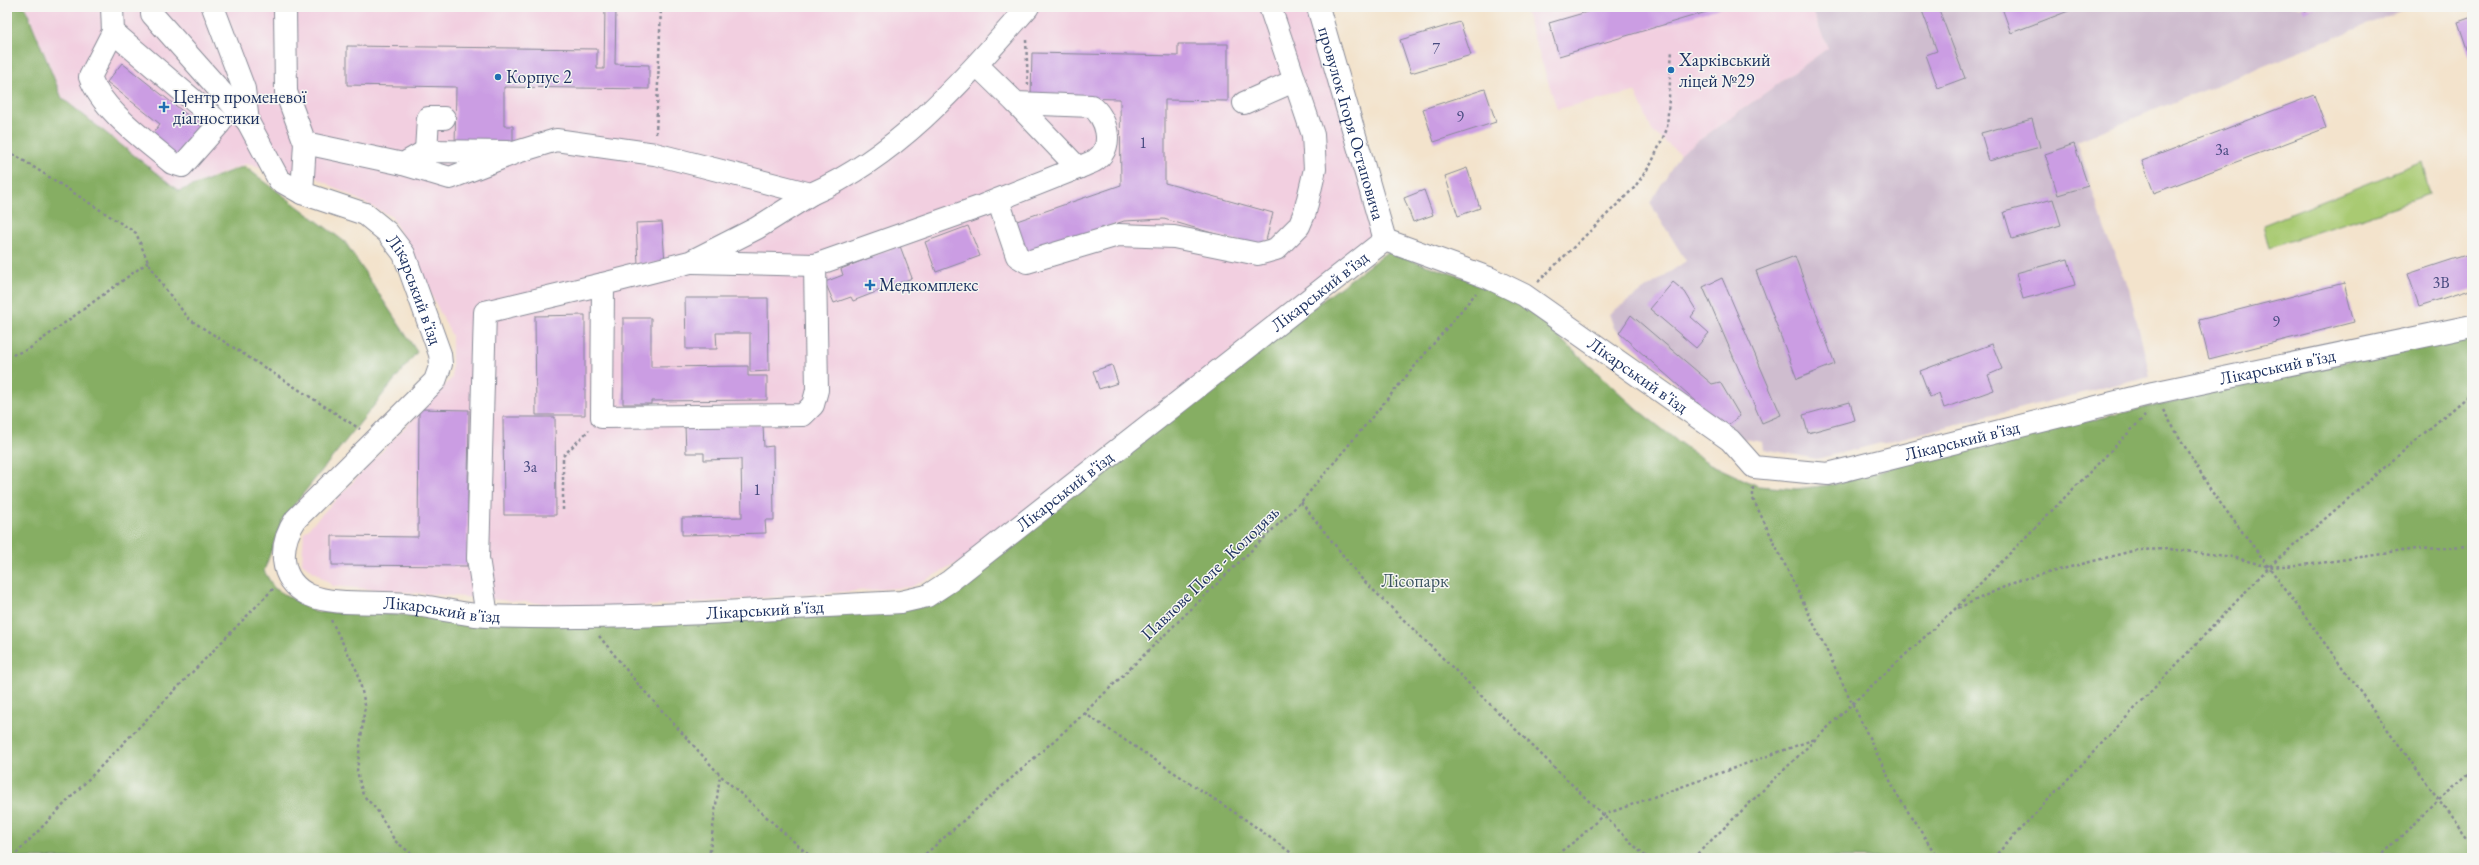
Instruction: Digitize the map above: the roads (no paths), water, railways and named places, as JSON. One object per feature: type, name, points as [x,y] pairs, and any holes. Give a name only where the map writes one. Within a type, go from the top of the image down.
[{"type":"street","points":[[112,7],[113,32],[90,77],[94,91],[115,113],[172,163],[182,166],[220,123],[113,32]]},
{"type":"street","name":"Лікарський в'їзд","points":[[152,7],[152,14],[248,122],[279,180],[302,193],[365,214],[387,232],[404,254],[440,354],[441,364],[435,381],[296,519],[288,531],[283,545],[284,560],[288,574],[297,585],[308,594],[322,599],[405,604],[487,616],[584,617],[901,602],[927,596],[950,581],[1385,240],[1489,278],[1524,295],[1730,440],[1754,467],[1828,474],[2152,401],[2472,326]]},
{"type":"street","points":[[213,7],[244,89],[248,122]]},
{"type":"street","points":[[285,7],[286,92],[305,143],[302,193]]},
{"type":"street","points":[[487,616],[478,558],[485,312],[690,262],[757,228],[811,194],[832,185],[856,170],[890,144],[944,99],[977,65],[1028,7]]},
{"type":"street","points":[[998,200],[1017,256],[1027,262],[1118,235],[1174,237],[1258,254],[1276,249],[1299,226],[1315,169],[1313,136],[1270,7]]},
{"type":"street","name":"провулок Ігоря Остаповича","points":[[1318,7],[1385,240]]},
{"type":"street","points":[[977,65],[1022,102],[1078,168]]},
{"type":"street","points":[[1244,103],[1294,81]]},
{"type":"street","points":[[690,262],[815,265],[998,200],[1098,159],[1104,148],[1107,128],[1097,110],[1085,104],[1022,102]]},
{"type":"street","points":[[426,151],[428,118],[444,118]]},
{"type":"street","points":[[305,143],[403,164],[450,178],[517,152],[556,140],[655,154],[811,194]]},
{"type":"street","points":[[403,164],[426,151],[517,152]]},
{"type":"street","points":[[603,284],[602,417],[803,415],[812,405],[817,390],[815,265]]},
{"type":"place","name":"Харківський ліцей №29","points":[[1671,70]]},
{"type":"place","name":"Корпус 2","points":[[498,77]]},
{"type":"place","name":"Центр променевої діагностики","points":[[164,107]]},
{"type":"place","name":"Медкомплекс","points":[[870,285]]},
{"type":"park label","name":"Лісопарк","points":[[1415,581]]}]
